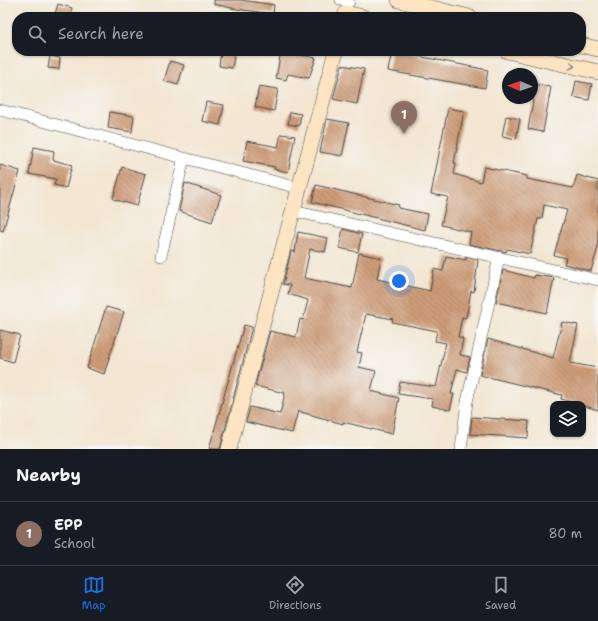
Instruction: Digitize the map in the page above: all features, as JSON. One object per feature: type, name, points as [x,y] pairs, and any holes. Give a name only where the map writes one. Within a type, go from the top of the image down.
[{"type":"street","points":[[399,0],[448,12]]},
{"type":"street","points":[[346,6],[355,12]]},
{"type":"street","points":[[586,46],[598,49]]},
{"type":"street","points":[[229,449],[335,56]]},
{"type":"street","points":[[529,56],[598,72]]},
{"type":"street","points":[[0,110],[299,188]]},
{"type":"street","points":[[161,256],[184,158]]},
{"type":"street","points":[[293,211],[598,280]]},
{"type":"street","points":[[461,449],[467,402],[499,257]]},
{"type":"building","points":[[214,0],[241,0],[274,5],[273,12],[258,12],[214,4]]},
{"type":"building","points":[[58,4],[72,8],[71,12],[56,12]]},
{"type":"building","points":[[50,56],[60,58],[59,69],[48,68]]},
{"type":"building","points":[[220,56],[234,56],[232,68],[219,66]]},
{"type":"building","points":[[280,56],[306,56],[316,58],[309,78],[288,74],[286,80],[276,78]]},
{"type":"building","points":[[391,56],[417,56],[488,70],[485,88],[388,71]]},
{"type":"building","points":[[170,61],[184,65],[178,85],[164,81]]},
{"type":"building","points":[[342,65],[364,69],[357,104],[333,99]]},
{"type":"building","points":[[576,81],[592,84],[589,100],[573,97]]},
{"type":"building","points":[[538,85],[551,87],[543,132],[528,129],[533,104],[538,104]]},
{"type":"building","points":[[259,86],[278,89],[274,111],[255,107]]},
{"type":"building","points":[[206,102],[224,105],[220,125],[202,121]]},
{"type":"building","points":[[448,108],[464,111],[454,163],[456,163],[454,174],[481,182],[484,167],[527,176],[527,179],[573,188],[577,175],[598,181],[598,247],[591,271],[564,264],[566,258],[554,255],[567,210],[544,205],[542,219],[538,219],[530,254],[507,249],[506,252],[469,244],[471,232],[441,225],[448,197],[431,194]]},
{"type":"building","points":[[110,112],[134,116],[132,132],[108,128]]},
{"type":"building","points":[[290,112],[301,114],[299,126],[288,124]]},
{"type":"building","points":[[506,116],[520,119],[516,139],[502,136]]},
{"type":"building","points":[[327,119],[349,123],[342,156],[320,152]]},
{"type":"building","points":[[281,134],[295,136],[288,172],[274,169],[275,167],[243,161],[247,141],[278,147]]},
{"type":"building","points":[[34,147],[54,151],[53,160],[72,165],[66,188],[54,185],[56,179],[29,174]]},
{"type":"building","points":[[0,165],[20,171],[3,231],[0,230]]},
{"type":"building","points":[[122,167],[146,174],[137,206],[113,199]]},
{"type":"building","points":[[185,183],[221,195],[212,222],[179,211]]},
{"type":"building","points":[[316,185],[399,205],[398,208],[428,214],[425,230],[312,202]]},
{"type":"building","points":[[343,229],[362,234],[358,252],[339,248]]},
{"type":"building","points":[[298,232],[328,238],[325,252],[310,249],[304,278],[352,288],[359,253],[381,258],[377,279],[430,291],[434,269],[443,271],[446,256],[466,260],[466,257],[478,260],[474,292],[471,291],[466,318],[462,317],[458,337],[463,338],[460,355],[470,357],[467,372],[457,369],[451,394],[454,394],[450,410],[432,406],[433,399],[398,394],[400,382],[436,387],[446,343],[435,341],[437,331],[392,322],[393,319],[366,314],[357,352],[362,353],[359,367],[376,371],[371,391],[399,398],[392,434],[343,422],[343,424],[298,411],[292,433],[246,422],[250,407],[280,414],[285,393],[255,386],[270,331],[296,337],[300,319],[303,320],[308,300],[288,294],[290,285],[283,284],[291,251],[295,252]]},
{"type":"building","points":[[503,270],[534,278],[535,275],[554,278],[547,313],[496,302]]},
{"type":"building","points":[[106,307],[124,312],[104,374],[87,368]]},
{"type":"building","points":[[562,322],[578,325],[570,363],[598,368],[598,410],[586,406],[586,401],[568,401],[561,399],[562,395],[480,375],[488,339],[553,358]]},
{"type":"building","points":[[244,325],[252,327],[220,449],[209,449]]},
{"type":"building","points":[[0,330],[20,335],[13,362],[0,358]]},
{"type":"building","points":[[472,417],[529,421],[528,438],[470,434]]},
{"type":"place","name":"EPP","points":[[404,134]]}]
